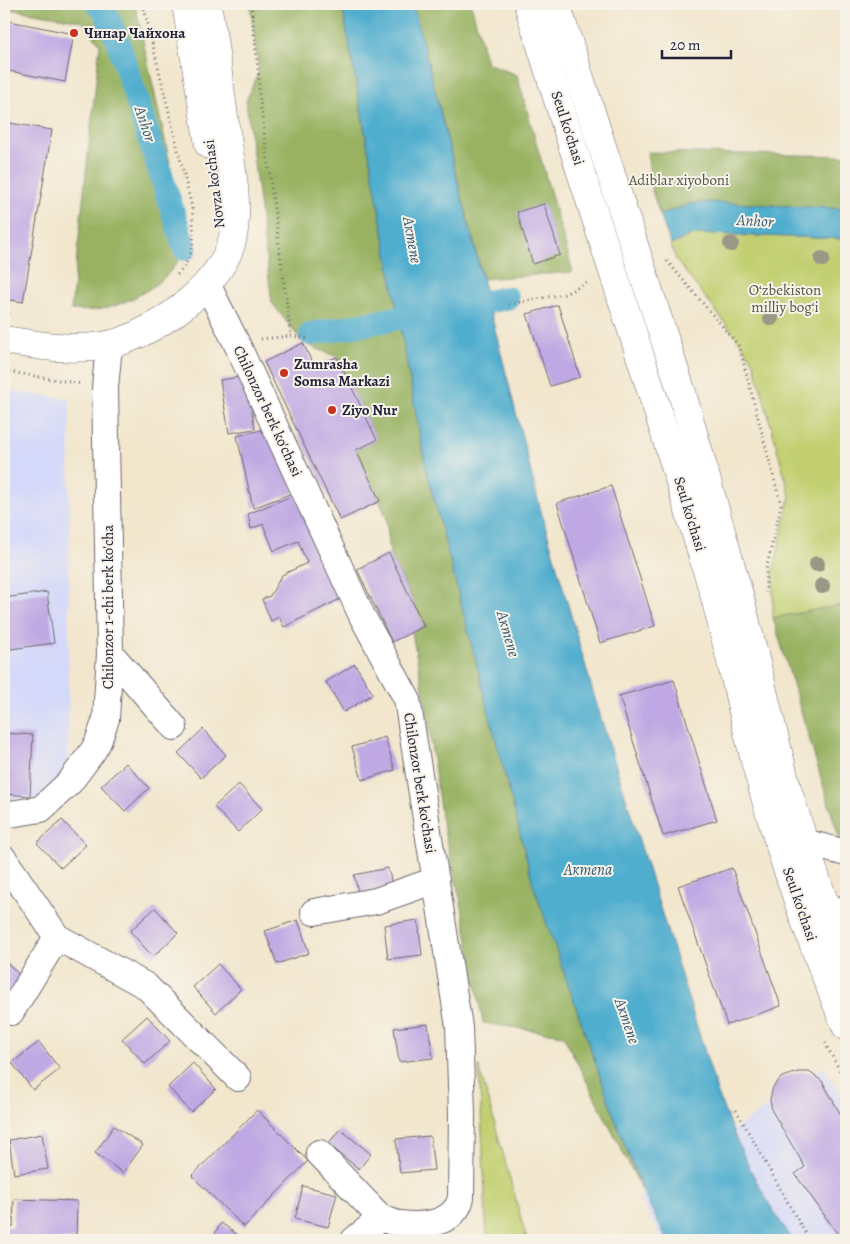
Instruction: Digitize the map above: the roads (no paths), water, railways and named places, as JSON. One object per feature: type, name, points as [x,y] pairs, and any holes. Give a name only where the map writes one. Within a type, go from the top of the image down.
[{"type":"main road","name":"Novza ko'chasi","points":[[186,4],[215,178],[220,224],[218,254],[207,284]]},
{"type":"main road","name":"Novza ko'chasi","points":[[207,4],[231,164],[234,194],[234,226],[228,253],[219,270],[207,284]]},
{"type":"main road","name":"Seul ko'chasi","points":[[528,4],[602,233],[605,276],[663,426],[714,597],[755,762],[773,822],[806,923],[846,1026]]},
{"type":"main road","name":"Seul ko'chasi","points":[[556,4],[629,228],[652,261],[682,393],[732,570],[782,768],[804,842],[839,918],[846,964]]},
{"type":"main road","points":[[4,340],[58,347],[86,348],[109,345],[131,337],[160,321],[186,304],[207,284]]},
{"type":"street","name":"Chilonzor berk ko'chasi","points":[[207,284],[236,342],[362,616],[407,699],[459,1027],[462,1113],[461,1198],[459,1207],[453,1214],[443,1220],[415,1225],[399,1224],[381,1218]]},
{"type":"street","name":"Chilonzor 1-chi berk ko'cha","points":[[4,815],[40,809],[70,782],[93,752],[106,720],[110,653],[106,388],[109,345]]},
{"type":"street","points":[[110,653],[174,727]]},
{"type":"street","points":[[804,842],[846,853]]},
{"type":"street","points":[[4,859],[57,937],[146,986],[238,1078]]},
{"type":"street","points":[[314,912],[376,901],[436,880]]},
{"type":"street","points":[[11,1012],[57,937]]},
{"type":"street","points":[[320,1153],[381,1218],[354,1240]]},
{"type":"water","name":"Актепа","points":[[342,4],[413,4],[539,504],[593,692],[717,1091],[732,1130],[759,1187],[793,1240],[667,1240],[643,1192],[616,1122],[533,884],[425,464]]},
{"type":"water","name":"Anhor","points":[[710,202],[846,209],[846,239],[709,234],[691,235],[671,245],[660,215],[690,204]]},
{"type":"waterway","name":"Anhor","points":[[98,4],[104,9],[117,39],[185,249]]},
{"type":"waterway","name":"Anhor","points":[[311,334],[507,298]]},
{"type":"place","name":"Чинар Чайхона","points":[[74,33]]},
{"type":"place","name":"Zumrasha Somsa Markazi","points":[[284,373]]},
{"type":"place","name":"Ziyo Nur","points":[[332,410]]},
{"type":"park label","name":"Adiblar xiyoboni","points":[[679,180]]},
{"type":"park label","name":"Oʻzbekiston milliy bogʻi","points":[[785,298]]},
{"type":"water label","name":"Актепе","points":[[412,240]]},
{"type":"water label","name":"Актепе","points":[[508,634]]},
{"type":"water label","name":"Актепе","points":[[627,1021]]}]
